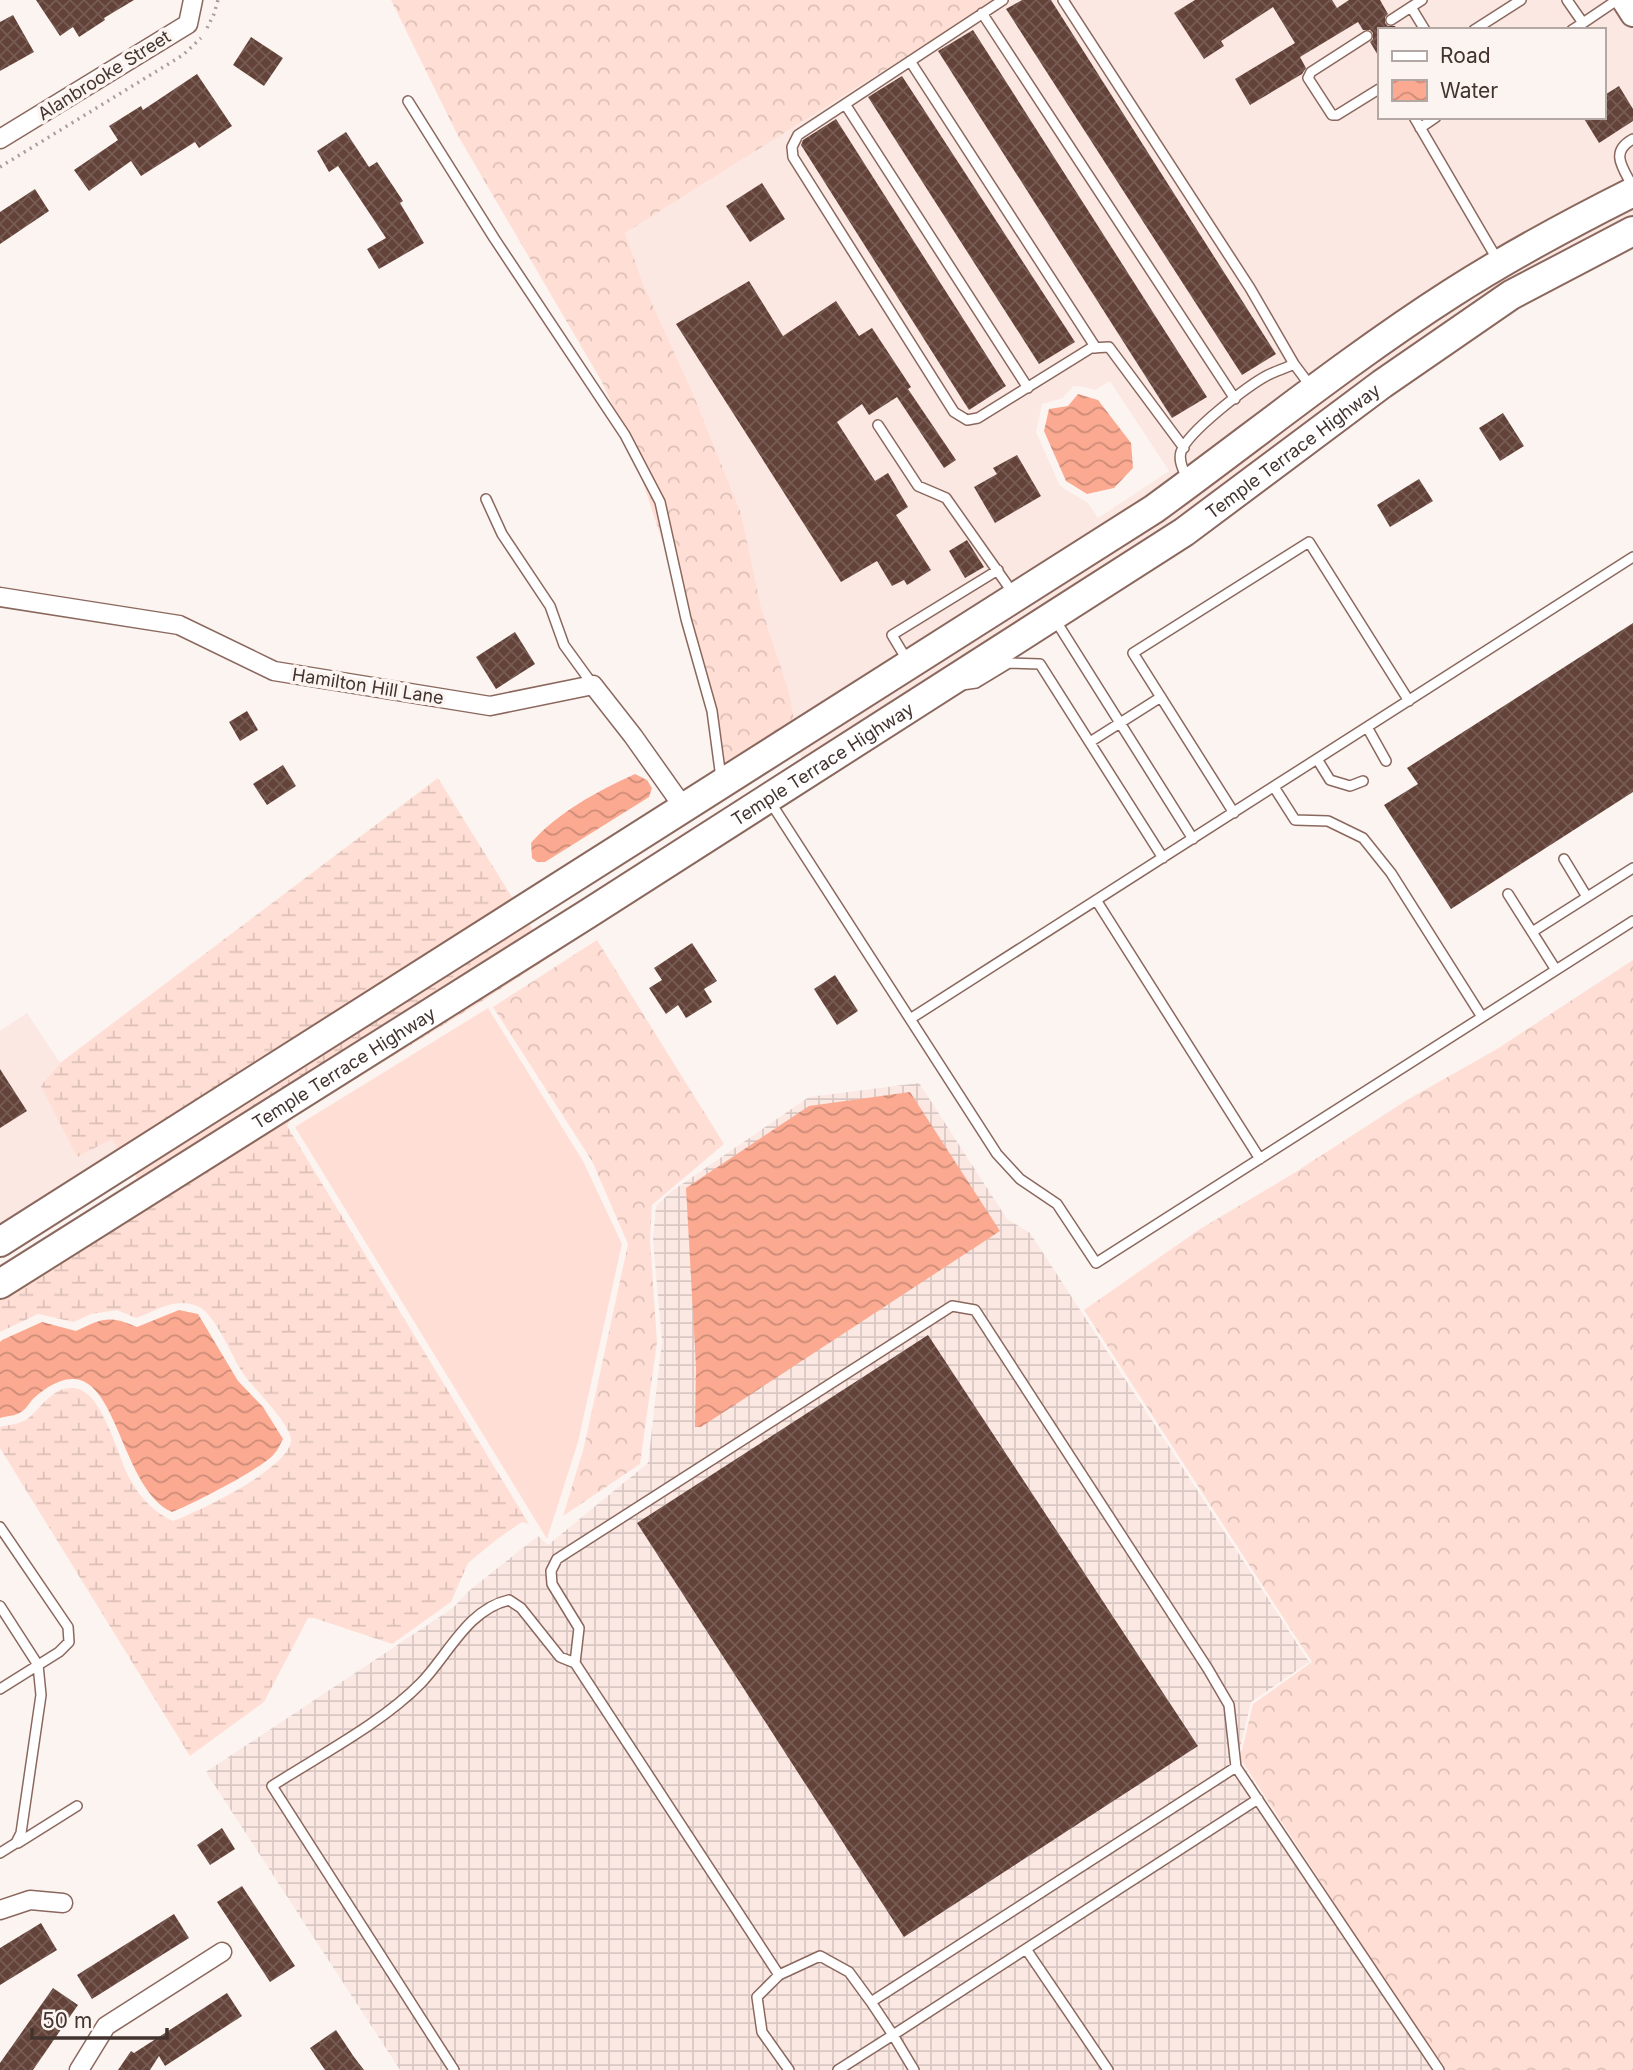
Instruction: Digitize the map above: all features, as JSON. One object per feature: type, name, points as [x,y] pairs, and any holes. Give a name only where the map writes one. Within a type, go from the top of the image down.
[{"type":"main road","name":"Temple Terrace Highway","points":[[0,1242],[1154,509],[1314,390],[1451,294],[1558,230],[1630,176]]},
{"type":"main road","name":"Temple Terrace Highway","points":[[10,1277],[550,938],[1184,533],[1382,384],[1511,295],[1633,231]]},
{"type":"main road","points":[[529,906],[550,938]]},
{"type":"main road","points":[[0,1242],[10,1277]]},
{"type":"street","name":"Alanbrooke Street","points":[[0,139],[188,24],[193,0]]},
{"type":"street","points":[[1624,0],[1633,14]]},
{"type":"street","name":"Hamilton Hill Lane","points":[[0,597],[178,625],[274,671],[489,706],[593,685]]},
{"type":"street","points":[[593,685],[684,808]]},
{"type":"street","points":[[0,1910],[30,1900],[63,1903]]},
{"type":"street","points":[[79,2070],[106,2026],[222,1952]]},
{"type":"lane","points":[[1003,0],[798,135],[792,147],[793,157],[954,412],[967,420],[978,418],[1091,348],[1109,346],[1184,448]]},
{"type":"lane","points":[[1063,0],[1250,289],[1294,365],[1314,390]]},
{"type":"lane","points":[[1391,20],[1422,0]]},
{"type":"lane","points":[[1477,28],[1521,0]]},
{"type":"lane","points":[[1567,0],[1583,23]]},
{"type":"lane","points":[[1575,28],[1617,0]]},
{"type":"lane","points":[[1411,7],[1424,28]]},
{"type":"lane","points":[[982,13],[1235,399]]},
{"type":"lane","points":[[1367,36],[1311,72],[1308,78],[1332,115],[1337,116],[1378,90]]},
{"type":"lane","points":[[911,61],[1096,348]]},
{"type":"lane","points":[[408,102],[494,238],[625,435],[660,502],[686,619],[712,711],[722,783]]},
{"type":"lane","points":[[845,104],[1028,388]]},
{"type":"lane","points":[[1415,119],[1500,264]]},
{"type":"lane","points":[[1420,128],[1433,119]]},
{"type":"lane","points":[[1633,139],[1622,145],[1619,151],[1633,187]]},
{"type":"lane","points":[[1189,484],[1181,466],[1181,453],[1191,438],[1235,399],[1267,376],[1294,365]]},
{"type":"lane","points":[[878,425],[918,486],[946,498],[1016,597]]},
{"type":"lane","points":[[486,499],[502,534],[550,606],[564,645],[593,685]]},
{"type":"lane","points":[[1234,813],[1133,653],[1309,542],[1409,701]]},
{"type":"lane","points":[[910,1020],[1633,557]]},
{"type":"lane","points":[[910,664],[892,635],[998,570]]},
{"type":"lane","points":[[1054,617],[1193,839]]},
{"type":"lane","points":[[943,688],[976,682],[1009,663],[1040,664],[1163,858]]},
{"type":"lane","points":[[1090,743],[1161,697]]},
{"type":"lane","points":[[1367,727],[1386,761]]},
{"type":"lane","points":[[1317,759],[1330,780],[1350,786],[1363,781]]},
{"type":"lane","points":[[1273,787],[1295,820],[1328,821],[1363,838],[1391,873],[1482,1017]]},
{"type":"lane","points":[[768,799],[997,1154],[1020,1179],[1057,1204],[1096,1263],[1633,921]]},
{"type":"lane","points":[[1564,859],[1587,897]]},
{"type":"lane","points":[[1532,932],[1633,868]]},
{"type":"lane","points":[[1507,894],[1556,970]]},
{"type":"lane","points":[[1096,900],[1260,1159]]},
{"type":"lane","points":[[575,1663],[579,1628],[552,1584],[551,1571],[556,1559],[952,1306],[975,1310],[1229,1705],[1236,1767],[1439,2070]]},
{"type":"lane","points":[[0,1528],[68,1627],[69,1642],[59,1652],[0,1689]]},
{"type":"lane","points":[[454,2070],[272,1786],[391,1710],[422,1682],[453,1642],[496,1603],[509,1600],[522,1608],[560,1657],[575,1663],[779,1975]]},
{"type":"lane","points":[[0,1606],[38,1665],[41,1695],[20,1833],[16,1843]]},
{"type":"lane","points":[[871,2002],[1236,1767]]},
{"type":"lane","points":[[838,2070],[1258,1800]]},
{"type":"lane","points":[[0,1853],[77,1806]]},
{"type":"lane","points":[[1026,1949],[1108,2070]]},
{"type":"lane","points":[[789,2070],[762,2032],[757,1997],[779,1975],[820,1956],[849,1972],[914,2070]]},
{"type":"path","points":[[0,167],[183,55],[201,38],[218,0]]},
{"type":"shaded area","points":[[996,0],[1614,0],[1633,30],[1633,181],[1148,501],[795,725],[789,691],[761,607],[741,513],[691,389],[644,286],[625,233]],"holes":[[[1110,381],[1169,471],[1098,518],[1088,503],[1060,486],[1036,432],[1042,404],[1063,398],[1073,386],[1095,390]]]},
{"type":"shaded area","points":[[1633,204],[1633,220],[1178,524],[805,763],[798,748],[1456,302]]},
{"type":"shaded area","points":[[27,1013],[60,1063],[42,1086],[77,1156],[112,1138],[121,1153],[0,1229],[0,1031]]},
{"type":"shaded area","points":[[919,1083],[1007,1219],[1030,1233],[1309,1662],[1251,1702],[1238,1757],[1439,2070],[400,2070],[206,1772],[453,1608],[470,1590],[538,1536],[548,1545],[648,1463],[662,1341],[653,1240],[656,1206],[672,1191],[809,1097]]},
{"type":"green space","points":[[391,0],[996,0],[625,233],[644,286],[691,389],[741,513],[761,607],[789,691],[795,725],[737,762],[721,764],[674,577],[632,449],[602,382],[457,134]]},
{"type":"green space","points":[[438,778],[515,902],[121,1153],[112,1139],[77,1157],[41,1086],[60,1063]]},
{"type":"green space","points":[[527,920],[536,935],[140,1184],[132,1170]]},
{"type":"green space","points":[[597,940],[724,1144],[652,1205],[650,1240],[657,1342],[640,1464],[563,1516],[584,1447],[628,1244],[592,1161],[493,1007]]},
{"type":"green space","points":[[559,945],[562,949],[291,1119],[287,1126],[529,1524],[522,1522],[468,1563],[451,1602],[392,1644],[308,1618],[264,1702],[190,1756],[0,1448],[0,1427],[26,1420],[53,1394],[66,1388],[84,1392],[101,1413],[135,1488],[154,1510],[173,1521],[202,1509],[259,1476],[286,1452],[291,1441],[290,1434],[240,1369],[210,1317],[197,1306],[174,1304],[136,1318],[117,1310],[91,1314],[74,1322],[38,1314],[0,1332],[0,1296]]},
{"type":"green space","points":[[1633,960],[1633,2070],[1443,2070],[1240,1758],[1253,1704],[1312,1662],[1084,1310],[1200,1229],[1291,1175],[1407,1100],[1497,1049]]},
{"type":"green space","points":[[488,1008],[583,1161],[622,1244],[578,1442],[547,1539],[295,1127]]},
{"type":"water","points":[[1078,394],[1098,400],[1131,443],[1133,468],[1114,488],[1087,494],[1066,481],[1044,431],[1049,409],[1068,406]]},
{"type":"water","points":[[635,774],[647,780],[652,788],[649,797],[545,862],[537,862],[532,858],[531,843],[553,822],[593,795]]},
{"type":"water","points":[[910,1092],[1000,1231],[701,1427],[695,1427],[696,1367],[686,1188],[809,1106]]},
{"type":"water","points":[[179,1310],[198,1314],[238,1381],[263,1407],[283,1439],[267,1460],[242,1477],[172,1512],[156,1500],[142,1482],[101,1398],[89,1384],[74,1379],[51,1385],[22,1411],[0,1418],[2,1340],[42,1322],[76,1331],[106,1320],[120,1321],[137,1327]]},
{"type":"building","points":[[36,0],[134,0],[79,37],[73,27],[60,36]]},
{"type":"building","points":[[1022,0],[1051,0],[1276,354],[1242,375],[1006,9]]},
{"type":"building","points":[[1195,0],[1332,0],[1337,8],[1349,0],[1380,0],[1388,14],[1385,23],[1396,28],[1378,28],[1378,55],[1370,42],[1373,33],[1363,30],[1358,22],[1300,57],[1306,68],[1302,74],[1250,105],[1235,79],[1295,43],[1273,7],[1221,41],[1224,46],[1204,59],[1174,13]]},
{"type":"building","points":[[13,15],[34,52],[0,71],[0,22]]},
{"type":"building","points":[[973,30],[1207,397],[1172,418],[938,51]]},
{"type":"building","points":[[251,37],[283,58],[264,86],[233,65]]},
{"type":"building","points":[[197,74],[232,126],[199,148],[195,142],[141,176],[131,161],[89,191],[74,170],[118,140],[109,126],[141,106],[143,110]]},
{"type":"building","points":[[902,76],[1075,342],[1039,364],[868,97]]},
{"type":"building","points":[[1619,86],[1633,109],[1633,121],[1599,143],[1584,119],[1605,119],[1605,95]]},
{"type":"building","points":[[836,119],[1006,386],[969,410],[801,145],[803,140]]},
{"type":"building","points":[[346,132],[369,167],[377,162],[403,201],[400,203],[424,243],[379,269],[367,249],[386,238],[338,166],[329,172],[317,151]]},
{"type":"building","points":[[762,183],[785,219],[750,242],[726,206]]},
{"type":"building","points":[[35,189],[49,211],[0,244],[0,212]]},
{"type":"building","points":[[749,281],[783,336],[836,301],[859,336],[872,328],[911,387],[908,389],[956,460],[944,468],[897,397],[869,415],[862,404],[837,422],[875,481],[888,473],[908,507],[896,515],[931,570],[907,585],[904,580],[892,586],[877,561],[841,582],[676,324]]},
{"type":"building","points":[[1503,413],[1524,446],[1500,461],[1479,428]]},
{"type":"building","points":[[1017,455],[1041,496],[995,523],[974,487],[997,474],[993,468]]},
{"type":"building","points":[[1419,479],[1433,501],[1390,527],[1377,505]]},
{"type":"building","points":[[967,540],[984,567],[965,578],[949,551]]},
{"type":"building","points":[[1633,623],[1633,792],[1451,909],[1384,805],[1418,784],[1407,768]]},
{"type":"building","points":[[515,632],[535,664],[496,689],[476,657]]},
{"type":"building","points":[[247,711],[258,730],[240,741],[229,722]]},
{"type":"building","points":[[283,765],[296,786],[267,805],[253,784]]},
{"type":"building","points":[[692,943],[717,981],[704,989],[712,1002],[686,1018],[678,1005],[666,1014],[649,988],[662,980],[654,968]]},
{"type":"building","points":[[835,975],[858,1011],[837,1025],[814,989]]},
{"type":"building","points":[[0,1069],[27,1111],[0,1128]]},
{"type":"building","points":[[928,1335],[1198,1746],[904,1937],[637,1523]]},
{"type":"building","points":[[222,1828],[235,1849],[210,1865],[197,1845]]},
{"type":"building","points":[[242,1886],[295,1966],[270,1982],[217,1902]]},
{"type":"building","points":[[174,1914],[189,1938],[92,1999],[77,1975]]},
{"type":"building","points":[[41,1923],[57,1950],[0,1985],[0,1948]]},
{"type":"building","points":[[53,1988],[78,2005],[33,2070],[0,2070],[0,2063]]},
{"type":"building","points":[[227,1993],[242,2016],[165,2066],[159,2056],[150,2070],[118,2070],[131,2051],[134,2053]]},
{"type":"building","points":[[336,2030],[364,2070],[325,2070],[310,2048]]}]
